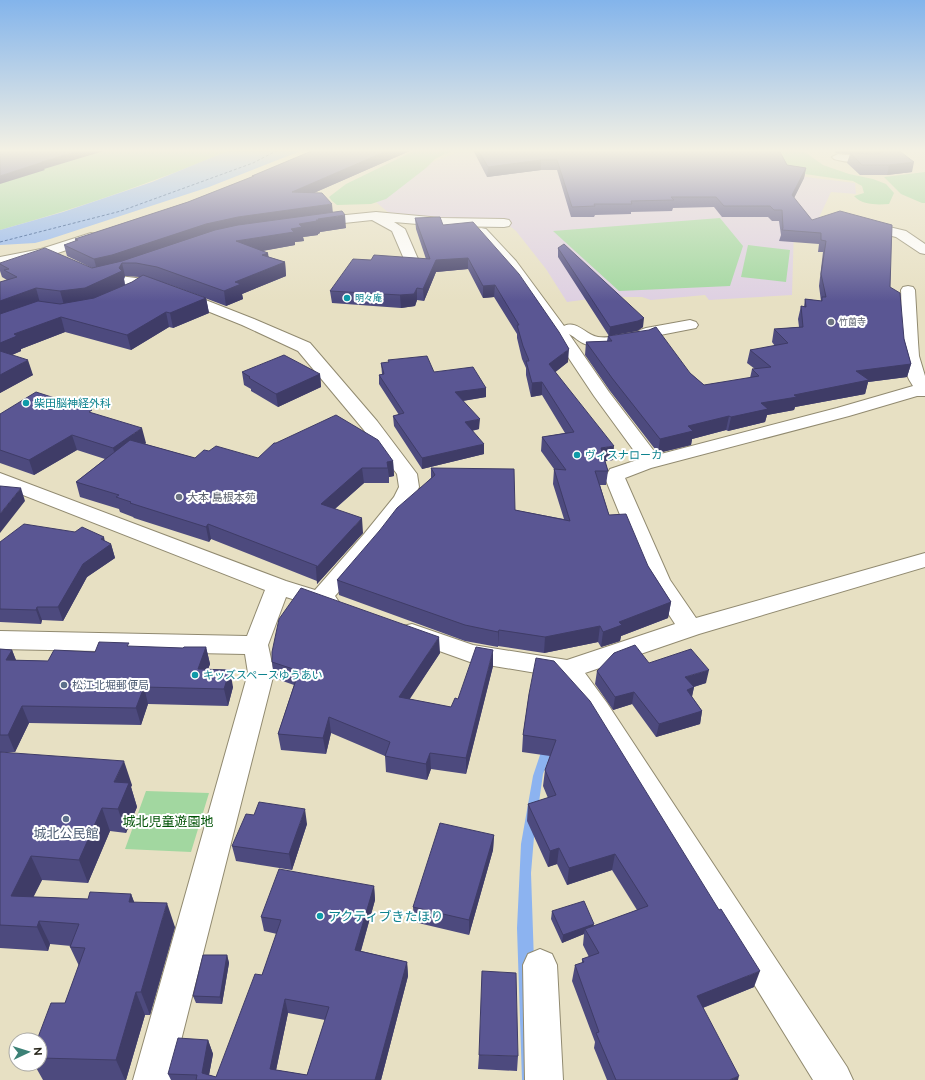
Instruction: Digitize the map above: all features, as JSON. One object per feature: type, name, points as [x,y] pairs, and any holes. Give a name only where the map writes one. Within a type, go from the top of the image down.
[{"type":"street","points":[[304,223],[376,216],[441,222],[504,222]]},
{"type":"street","points":[[376,216],[398,229],[403,244],[408,248],[411,259]]},
{"type":"street","points":[[854,222],[896,232],[922,246]]},
{"type":"street","points":[[481,232],[496,246],[515,270],[559,331],[587,374],[652,462]]},
{"type":"street","points":[[0,261],[44,253],[102,233]]},
{"type":"street","points":[[44,253],[57,260]]},
{"type":"street","points":[[127,268],[88,274],[156,286],[298,343],[304,347],[370,425],[407,474],[409,487],[404,498],[372,539],[320,599]]},
{"type":"street","points":[[117,298],[144,284]]},
{"type":"street","points":[[690,628],[659,581],[615,478],[617,473],[622,470],[916,391],[925,390],[917,377],[909,346],[910,300],[908,290]]},
{"type":"street","points":[[561,314],[594,369],[587,374]]},
{"type":"street","points":[[570,329],[575,330],[593,342],[647,336],[646,333],[690,325]]},
{"type":"street","points":[[0,479],[278,586],[350,610]]},
{"type":"street","points":[[387,623],[470,652],[568,669],[690,628],[921,565]]},
{"type":"street","points":[[152,1080],[261,673],[256,645],[278,586]]},
{"type":"street","points":[[0,640],[256,645]]},
{"type":"street","points":[[568,669],[598,710],[834,1080]]},
{"type":"street","points":[[540,965],[544,1080]]},
{"type":"shaded area","points":[[374,200],[827,200],[815,226],[794,228],[792,295],[709,300],[705,295],[651,300],[642,297],[621,297],[619,295],[567,302],[546,269],[516,231],[503,221],[423,219],[390,214]]},
{"type":"green space","points":[[0,200],[97,200],[59,213],[0,230]]},
{"type":"green space","points":[[382,200],[371,204],[337,205],[332,201]]},
{"type":"green space","points":[[860,200],[891,200],[889,204],[870,204]]},
{"type":"green space","points":[[916,200],[925,200],[925,203]]},
{"type":"green space","points":[[720,218],[743,246],[730,286],[619,291],[553,231]]},
{"type":"green space","points":[[748,245],[790,250],[786,282],[741,277]]},
{"type":"green space","name":"城北児童遊園地","points":[[146,791],[209,793],[191,852],[125,849]]},
{"type":"water","points":[[97,200],[168,200],[35,243],[0,245],[0,230]]},
{"type":"water","points":[[573,697],[543,774],[534,837],[531,873],[538,1080],[522,1080],[517,928],[521,844],[533,776],[542,749]]},
{"type":"building","points":[[192,200],[329,200],[332,204],[238,217],[206,224],[112,255],[94,259],[64,245],[78,240],[75,239]]},
{"type":"building","points":[[570,200],[657,200],[631,201],[632,204],[594,204],[595,206],[572,207]]},
{"type":"building","points":[[719,200],[796,200],[812,220],[840,211],[892,225],[890,287],[900,293],[904,339],[911,364],[856,371],[869,380],[794,395],[797,397],[761,403],[768,409],[731,417],[729,416],[688,426],[693,431],[660,439],[586,342],[612,341],[608,336],[649,330],[656,327],[690,373],[704,385],[759,376],[752,369],[771,367],[750,350],[788,343],[774,329],[803,327],[801,306],[806,307],[805,299],[822,301],[822,297],[826,297],[821,274],[826,241],[821,240],[821,233],[782,230],[782,210],[774,210],[770,206],[724,206]]},
{"type":"building","points":[[342,211],[345,215],[318,219],[319,220],[316,220],[317,221],[299,224],[302,227],[291,229],[294,232],[236,241],[268,253],[262,255],[285,262],[235,282],[241,284],[224,291],[157,267],[136,263],[122,263],[119,268],[122,271],[85,288],[60,291],[36,288],[0,301],[0,282],[17,277],[4,270],[9,269],[0,263],[45,248],[92,268],[122,261],[215,230],[238,225]]},
{"type":"building","points":[[440,217],[443,225],[473,222],[519,274],[559,332],[569,349],[549,364],[614,446],[601,448],[608,471],[595,471],[609,515],[626,514],[648,566],[671,602],[619,622],[622,625],[603,632],[600,626],[545,637],[499,630],[498,632],[465,625],[337,580],[397,508],[435,475],[431,468],[514,469],[515,510],[570,521],[554,469],[566,470],[542,437],[574,432],[542,382],[532,383],[526,361],[529,361],[517,325],[519,325],[495,285],[483,286],[468,258],[436,260],[423,289],[417,288],[414,294],[400,295],[330,291],[353,259],[371,260],[374,255],[430,259],[415,218]]},
{"type":"building","points":[[564,244],[644,318],[638,321],[610,327],[558,248]]},
{"type":"building","points":[[143,275],[206,298],[170,313],[166,312],[127,335],[61,317],[14,334],[17,336],[0,343],[0,314],[38,301],[60,304],[94,298],[132,282]]},
{"type":"building","points":[[0,351],[28,360],[0,375]]},
{"type":"building","points":[[284,355],[320,374],[276,394],[249,378],[250,377],[242,372]]},
{"type":"building","points":[[427,356],[434,372],[473,367],[486,388],[455,392],[480,419],[465,422],[484,444],[422,458],[393,416],[404,413],[379,375],[384,374],[381,363],[389,362],[388,360]]},
{"type":"building","points":[[36,392],[92,410],[89,412],[142,428],[113,448],[72,435],[29,460],[0,450],[0,414]]},
{"type":"building","points":[[336,415],[378,440],[393,461],[387,462],[388,468],[362,468],[321,504],[362,518],[316,568],[317,566],[208,524],[206,527],[130,503],[131,502],[116,497],[119,495],[76,482],[130,440],[195,458],[204,450],[209,451],[216,446],[258,458],[274,443]]},
{"type":"building","points":[[0,486],[21,488],[0,514]]},
{"type":"building","points":[[24,524],[75,532],[82,527],[104,537],[101,539],[111,544],[83,564],[58,607],[37,607],[36,610],[0,609],[0,542]]},
{"type":"building","points":[[301,588],[439,637],[399,697],[451,707],[455,698],[458,699],[476,647],[493,650],[466,758],[430,753],[426,764],[385,756],[390,742],[329,717],[323,738],[278,734],[299,671],[272,662],[272,652],[279,619]]},
{"type":"building","points":[[99,642],[129,643],[127,646],[183,648],[206,647],[198,669],[230,670],[224,689],[144,687],[136,708],[22,706],[8,735],[0,735],[0,649],[12,650],[6,660],[48,661],[54,650],[95,652]]},
{"type":"building","points":[[635,645],[649,663],[691,649],[709,670],[685,677],[694,687],[687,690],[702,711],[659,724],[634,692],[615,697],[597,671],[614,653]]},
{"type":"building","points":[[536,658],[554,661],[590,701],[719,910],[721,909],[760,971],[697,996],[739,1076],[729,1080],[616,1080],[596,1033],[599,1032],[575,965],[584,962],[582,959],[599,953],[585,929],[648,906],[615,854],[569,868],[559,848],[550,851],[528,804],[556,795],[545,770],[556,740],[523,735]]},
{"type":"building","points":[[0,752],[124,761],[114,782],[129,783],[118,809],[102,808],[79,860],[31,856],[11,896],[88,899],[90,892],[131,894],[129,902],[167,903],[141,992],[136,992],[116,1060],[48,1058],[48,1032],[40,1032],[51,1003],[65,1003],[85,948],[70,947],[79,924],[39,921],[37,927],[0,925]]},
{"type":"building","points":[[259,802],[305,809],[289,854],[232,846],[246,814],[254,815]]},
{"type":"building","points":[[440,823],[494,835],[469,920],[413,907]]},
{"type":"building","points":[[279,869],[374,886],[355,950],[407,962],[375,1080],[196,1080],[197,1075],[168,1074],[178,1038],[208,1040],[202,1073],[216,1077],[255,974],[262,975],[281,920],[261,917]],"holes":[[[285,999],[329,1007],[307,1075],[270,1069]]]},
{"type":"building","points":[[584,901],[594,924],[563,935],[552,911]]},
{"type":"building","points":[[203,955],[227,955],[220,997],[193,996]]},
{"type":"building","points":[[482,971],[516,973],[518,1056],[479,1055]]},
{"type":"ferry route","points":[[0,242],[121,211],[150,200]]},
{"type":"place","name":"明々庵","points":[[347,298]]},
{"type":"place","name":"竹薗寺","points":[[831,322]]},
{"type":"place","name":"柴田脳神経外科","points":[[26,403]]},
{"type":"place","name":"ヴィスナローカ","points":[[577,455]]},
{"type":"place","name":"大本 島根本苑","points":[[179,497]]},
{"type":"place","name":"キッズスペースゆうあい","points":[[195,675]]},
{"type":"place","name":"松江北堀郵便局","points":[[64,685]]},
{"type":"place","name":"城北公民館","points":[[66,819]]},
{"type":"place","name":"アクティブきたほり","points":[[320,916]]}]
